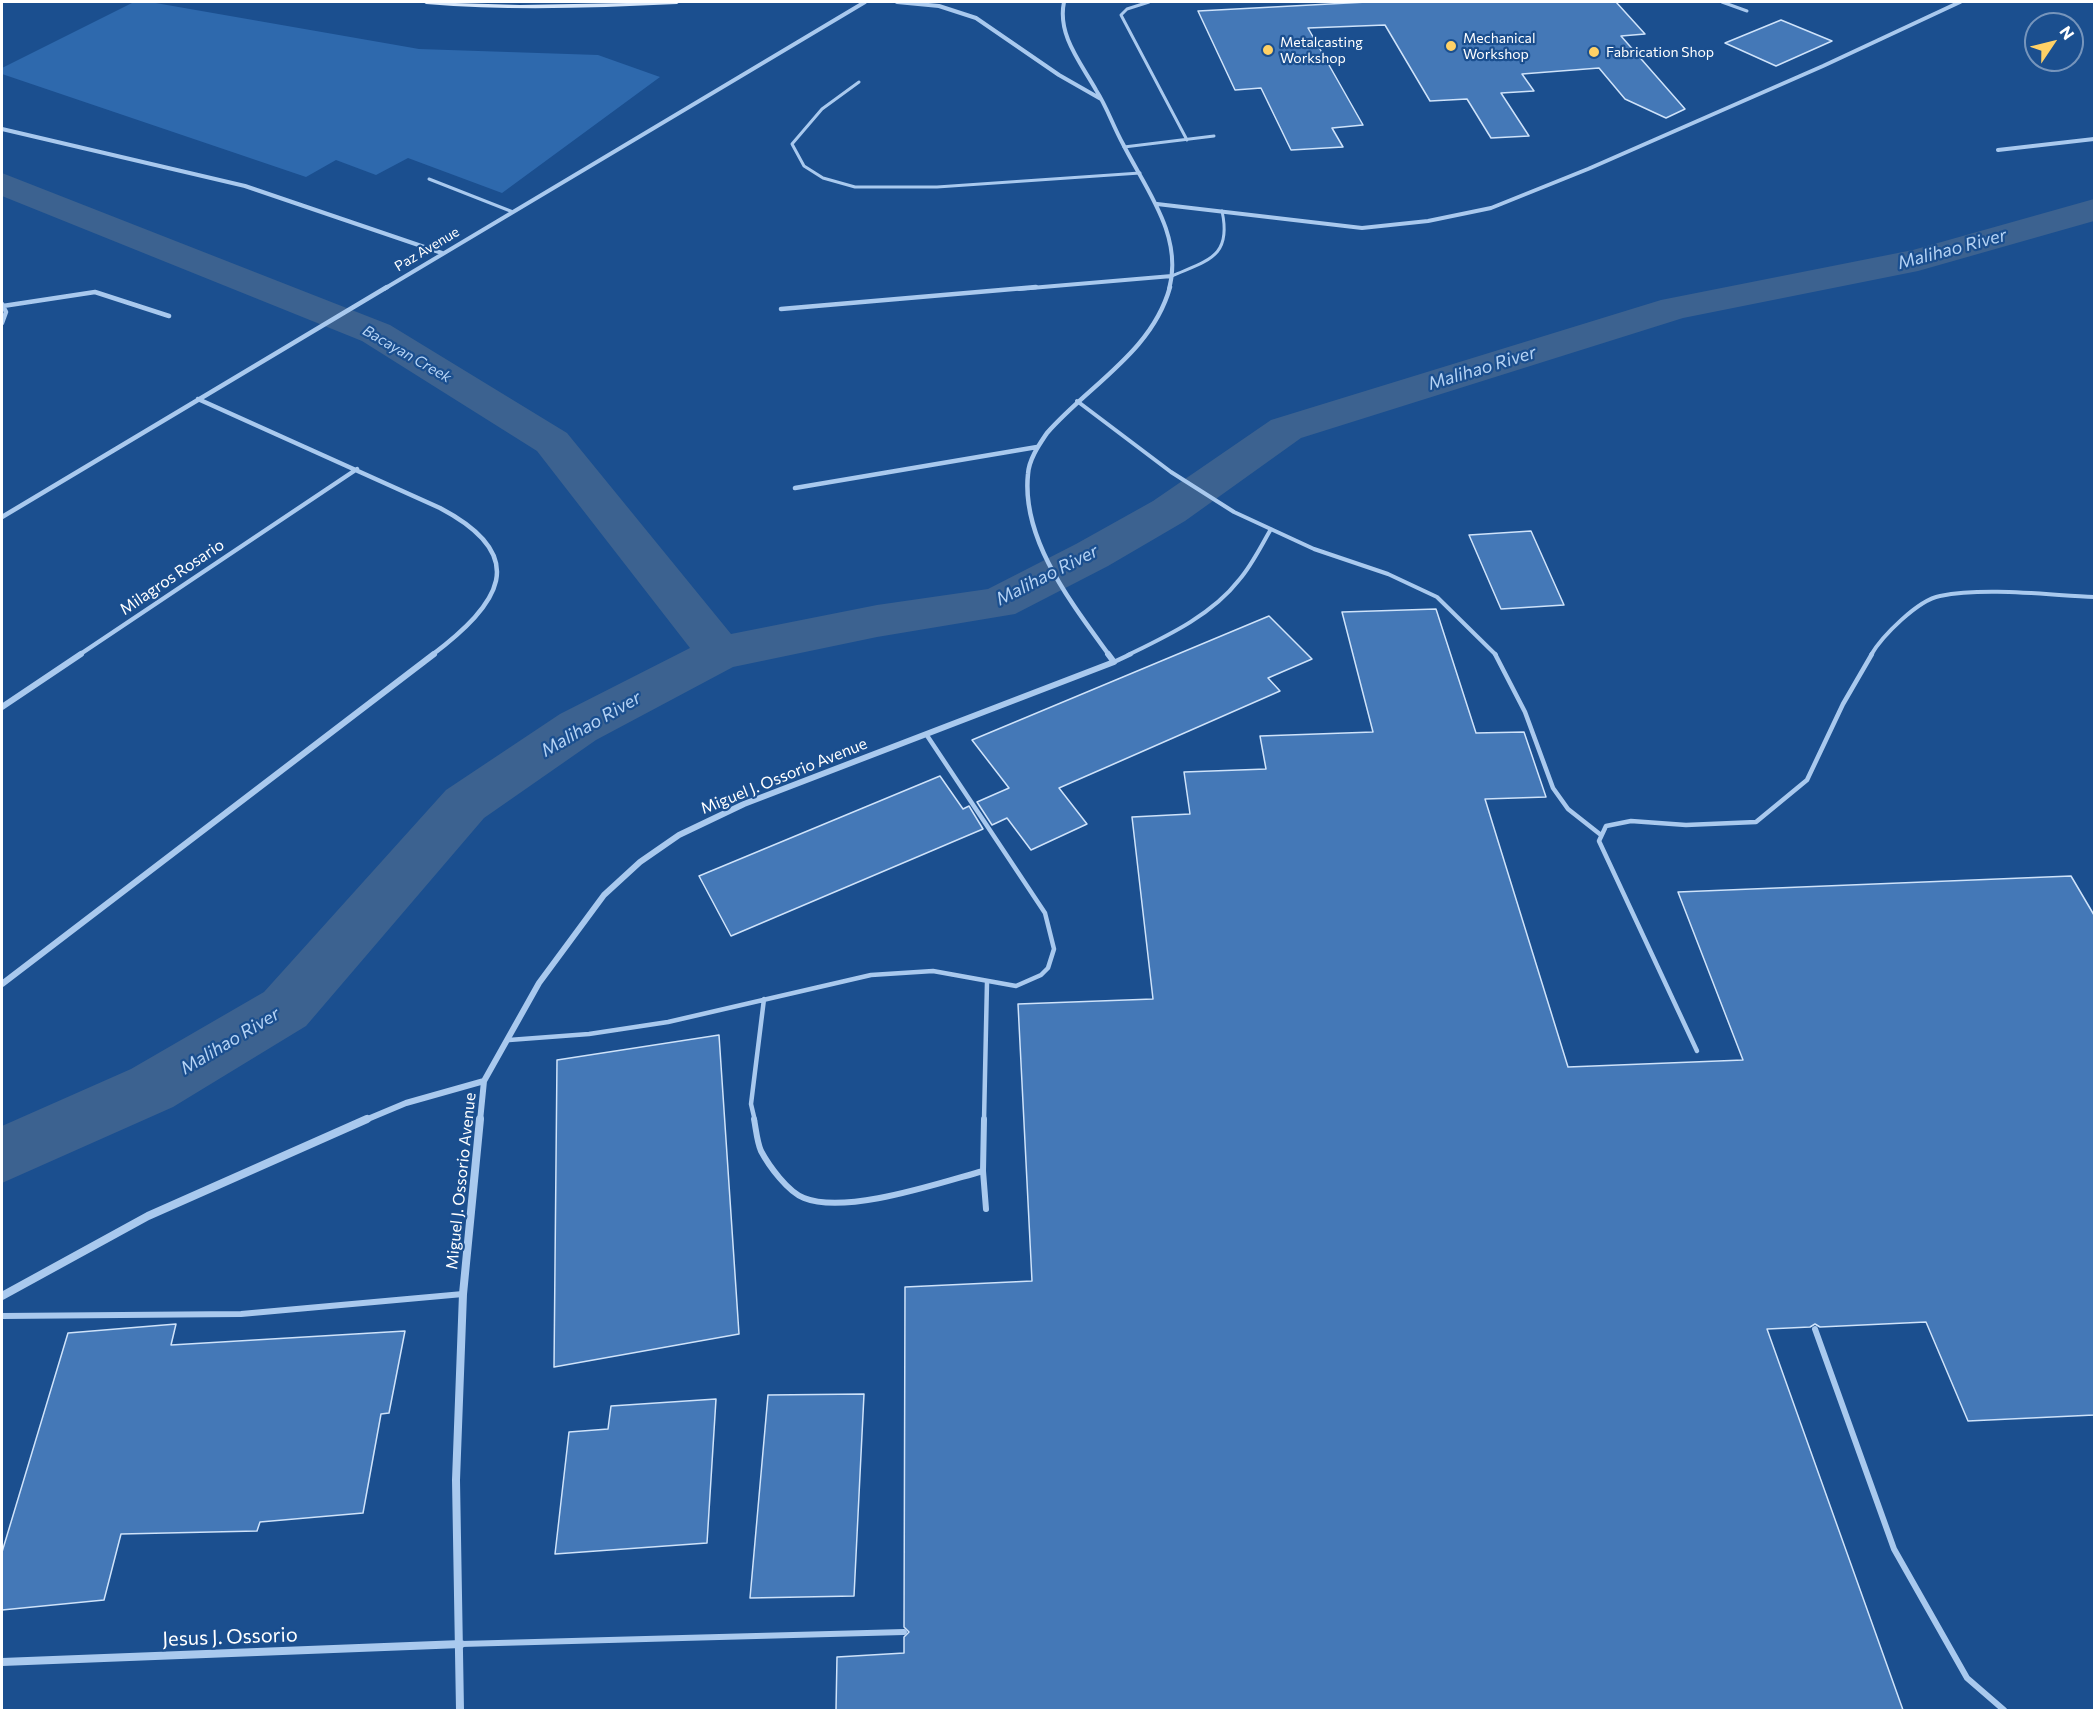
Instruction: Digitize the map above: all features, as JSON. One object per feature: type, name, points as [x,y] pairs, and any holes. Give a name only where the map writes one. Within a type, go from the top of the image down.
[{"type":"street","points":[[426,2],[511,8],[677,2]]},
{"type":"street","name":"Paz Avenue","points":[[2,518],[865,2]]},
{"type":"street","points":[[897,2],[939,6],[976,18],[1059,75],[1102,99]]},
{"type":"street","points":[[1064,2],[1061,11],[1071,48],[1102,99],[1124,147],[1157,204],[1170,250],[1172,276],[1156,322],[1128,358],[1077,401],[1037,447],[1028,469],[1026,491],[1028,510],[1037,540],[1093,633],[1114,662]]},
{"type":"street","points":[[1157,204],[1362,228],[1428,221],[1491,208],[1588,169],[1823,66],[1960,2]]},
{"type":"street","points":[[2,129],[245,186],[442,253]]},
{"type":"street","points":[[1998,150],[2094,139]]},
{"type":"street","points":[[781,309],[1172,276]]},
{"type":"street","points":[[2,322],[6,312],[2,305],[95,292],[169,316]]},
{"type":"street","points":[[2,984],[456,637],[481,611],[493,593],[498,576],[495,560],[480,536],[435,506],[198,399]]},
{"type":"street","points":[[795,488],[1037,447]]},
{"type":"street","name":"Milagros Rosario","points":[[2,707],[357,469]]},
{"type":"street","name":"Miguel J. Ossorio Avenue","points":[[460,1710],[456,1480],[463,1294],[484,1081],[546,974],[604,895],[640,862],[679,835],[744,804],[1114,662]]},
{"type":"street","points":[[2,1296],[148,1216],[268,1161],[406,1103],[484,1081]]},
{"type":"street","name":"Jesus J. Ossorio","points":[[2,1662],[460,1644]]},
{"type":"lane","points":[[1149,2],[1127,9],[1121,15],[1187,140]]},
{"type":"lane","points":[[1722,2],[1747,11]]},
{"type":"lane","points":[[859,82],[835,96],[811,117],[792,144],[804,166],[823,178],[855,186],[937,187],[1140,173]]},
{"type":"lane","points":[[1124,147],[1214,136]]},
{"type":"lane","points":[[429,179],[513,212]]},
{"type":"lane","points":[[1172,276],[1216,256],[1225,243],[1228,231],[1222,212]]},
{"type":"lane","points":[[1077,401],[1171,472],[1234,512],[1314,549],[1388,574],[1426,590],[1456,614],[1494,652],[1525,712],[1553,788],[1568,809],[1601,835]]},
{"type":"lane","points":[[1114,662],[1168,634],[1204,611],[1238,583],[1271,530]]},
{"type":"lane","points":[[1697,1051],[1604,855],[1599,841],[1606,826],[1631,821],[1686,825],[1756,822],[1807,780],[1844,704],[1880,640],[1906,616],[1938,596],[1975,593],[2094,597]]},
{"type":"lane","points":[[509,1040],[572,1037],[612,1032],[721,1011],[764,999],[883,973],[924,971],[1016,986],[1031,983],[1047,972],[1053,957],[1054,935],[1045,913],[926,734]]},
{"type":"lane","points":[[986,1209],[983,1171],[987,982]]},
{"type":"lane","points":[[764,999],[751,1104],[761,1150],[784,1182],[801,1198],[825,1203],[881,1198],[983,1171]]},
{"type":"lane","points":[[2,1316],[241,1314],[463,1294]]},
{"type":"lane","points":[[1815,1329],[1894,1549],[1967,1678],[2004,1710]]},
{"type":"lane","points":[[460,1644],[904,1632]]},
{"type":"shaded area","points":[[134,2],[150,2],[419,49],[598,55],[660,77],[502,193],[408,158],[376,175],[336,160],[306,177],[2,74],[2,68]]},
{"type":"building","points":[[1367,2],[1616,2],[1645,34],[1621,36],[1685,109],[1666,118],[1625,99],[1599,68],[1522,74],[1534,91],[1501,93],[1529,136],[1491,138],[1467,99],[1430,101],[1385,25],[1308,28],[1363,125],[1332,128],[1343,147],[1291,150],[1261,88],[1235,90],[1198,11]]},
{"type":"building","points":[[1781,20],[1832,41],[1776,66],[1725,43]]},
{"type":"building","points":[[1531,531],[1564,605],[1501,609],[1469,535]]},
{"type":"building","points":[[1436,609],[1476,733],[1524,732],[1546,797],[1485,799],[1568,1067],[1743,1060],[1678,892],[2071,876],[2094,915],[2094,1415],[1968,1421],[1926,1322],[1820,1327],[1815,1324],[1810,1327],[1767,1329],[1903,1710],[836,1710],[837,1657],[904,1653],[904,1637],[909,1632],[904,1627],[905,1287],[1032,1281],[1018,1004],[1153,999],[1132,817],[1190,814],[1184,772],[1266,769],[1260,736],[1373,732],[1342,612]]},
{"type":"building","points":[[1269,616],[1312,659],[1268,678],[1280,691],[1059,788],[1087,824],[1031,850],[1007,818],[992,825],[977,802],[1009,788],[972,740]]},
{"type":"building","points":[[940,776],[963,809],[969,806],[983,829],[731,936],[699,876]]},
{"type":"building","points":[[719,1035],[739,1334],[554,1367],[557,1060]]},
{"type":"building","points":[[176,1324],[171,1345],[405,1331],[389,1413],[381,1414],[363,1513],[260,1522],[257,1531],[121,1534],[104,1600],[2,1610],[2,1552],[68,1333]]},
{"type":"building","points":[[864,1394],[854,1596],[750,1598],[768,1395]]},
{"type":"building","points":[[716,1399],[707,1543],[555,1554],[569,1432],[608,1429],[611,1406]]},
{"type":"waterway","name":"Bacayan Creek","points":[[2,184],[376,333],[552,442],[720,653]]},
{"type":"waterway","name":"Malihao River","points":[[720,653],[877,621],[998,603],[1092,555],[1169,511],[1286,429],[1675,308],[1918,260],[2094,210]]},
{"type":"waterway","name":"Malihao River","points":[[2,1155],[152,1088],[285,1009],[465,804],[578,727],[720,653]]},
{"type":"place","name":"Mechanical Workshop","points":[[1451,46]]},
{"type":"place","name":"Metalcasting Workshop","points":[[1268,50]]},
{"type":"place","name":"Fabrication Shop","points":[[1594,52]]}]
